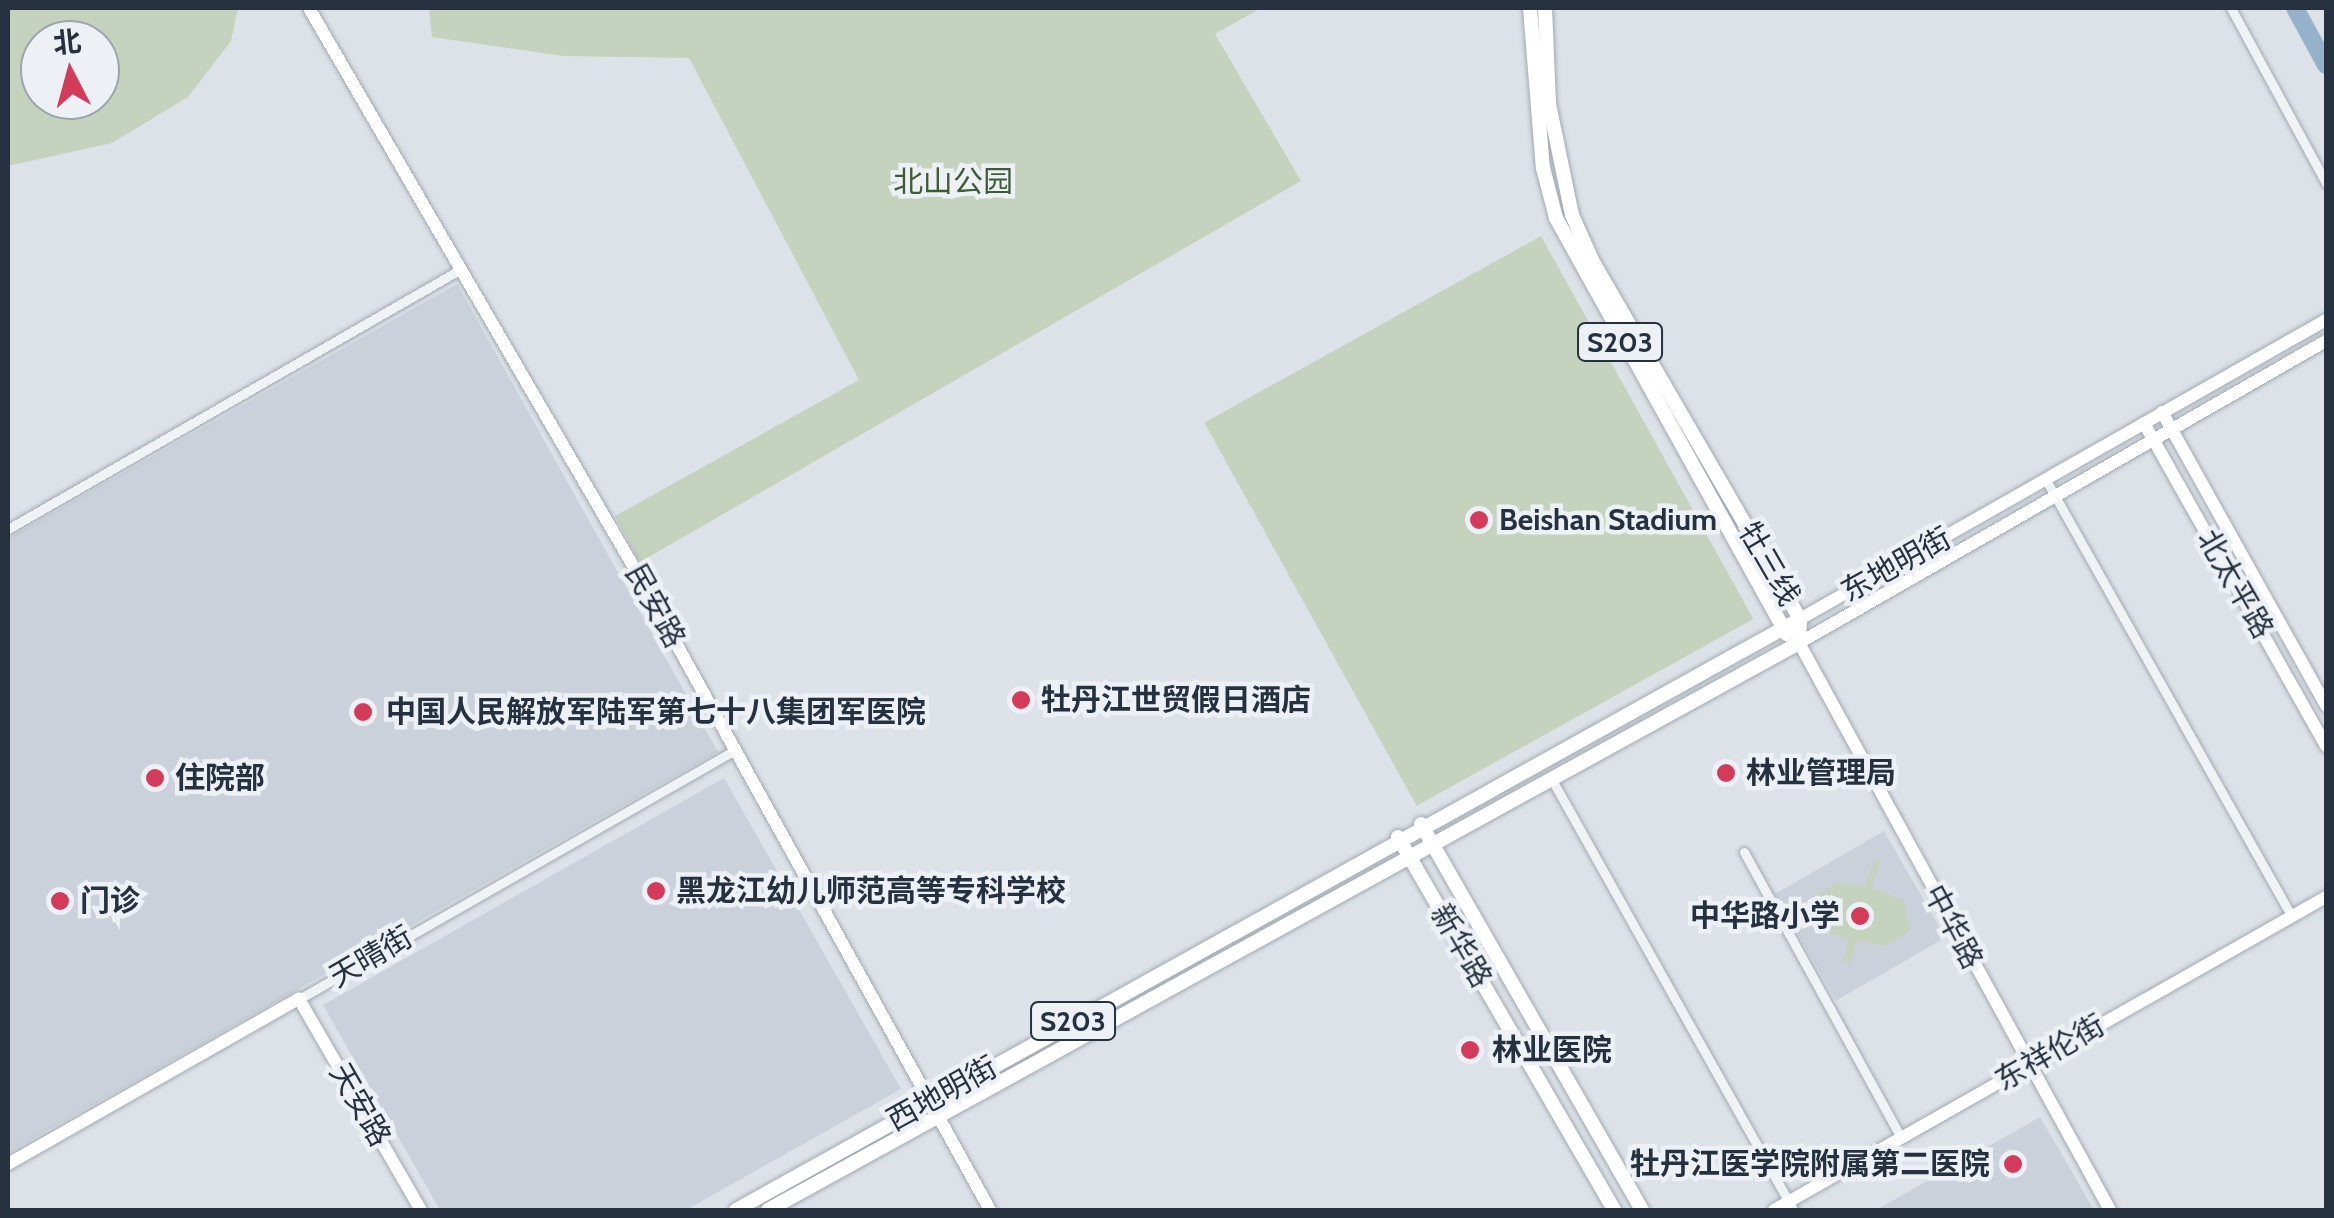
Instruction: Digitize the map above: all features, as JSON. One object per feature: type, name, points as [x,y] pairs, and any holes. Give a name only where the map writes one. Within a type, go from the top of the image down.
[{"type":"main road","name":"牡三线","points":[[1530,8],[1544,168],[1556,218],[1780,630],[1800,642]]},
{"type":"main road","name":"牡三线","points":[[1545,8],[1549,104],[1572,215],[1593,262],[1800,619],[1800,642]]},
{"type":"main road","name":"东地明街","points":[[1410,830],[1800,619]]},
{"type":"main road","name":"东地明街","points":[[1420,849],[1800,642]]},
{"type":"main road","name":"新华路","points":[[1410,830],[1614,1210]]},
{"type":"main road","points":[[1410,830],[1642,1210]]},
{"type":"main road","name":"西地明街","points":[[736,1210],[1410,830]]},
{"type":"main road","name":"西地明街","points":[[768,1210],[1420,849]]},
{"type":"street","name":"民安路","points":[[309,8],[735,750],[990,1210]]},
{"type":"street","points":[[2231,8],[2326,183]]},
{"type":"street","points":[[8,530],[460,268]]},
{"type":"street","name":"东地明街","points":[[1800,619],[2326,320]]},
{"type":"street","name":"东地明街","points":[[1800,642],[2326,341]]},
{"type":"street","name":"北太平路","points":[[2162,412],[2326,706]]},
{"type":"street","name":"北太平路","points":[[2144,423],[2326,746]]},
{"type":"street","points":[[2046,480],[2292,917]]},
{"type":"street","name":"中华路","points":[[1800,642],[2110,1210]]},
{"type":"street","name":"天晴街","points":[[8,1164],[735,750]]},
{"type":"street","points":[[1551,778],[1790,1206]]},
{"type":"street","points":[[1744,852],[1901,1138]]},
{"type":"street","name":"东祥伦街","points":[[1774,1210],[1790,1206],[1901,1138],[2326,897]]},
{"type":"street","name":"天安路","points":[[299,999],[420,1210]]},
{"type":"shaded area","name":"中国人民解放军陆军第七十八集团军医院","points":[[457,284],[718,752],[8,1153],[8,538]]},
{"type":"shaded area","name":"黑龙江幼儿师范高等专科学校","points":[[724,778],[901,1089],[686,1210],[440,1210],[323,1005]]},
{"type":"shaded area","name":"中华路小学","points":[[1884,831],[1946,938],[1836,1001],[1775,894]]},
{"type":"shaded area","name":"牡丹江医学院附属第二医院","points":[[2040,1117],[2094,1210],[1876,1210]]},
{"type":"green space","points":[[8,8],[238,8],[231,41],[188,97],[112,143],[8,166]]},
{"type":"green space","name":"北山公园","points":[[429,8],[1261,8],[1215,34],[1301,181],[640,562],[615,516],[859,380],[689,58],[564,56],[432,37]]},
{"type":"green space","name":"Beishan Stadium","points":[[1541,236],[1753,619],[1417,806],[1204,423]]},
{"type":"green space","points":[[1874,859],[1880,860],[1872,888],[1904,901],[1910,931],[1887,946],[1857,941],[1850,964],[1843,962],[1849,940],[1819,928],[1812,899],[1836,882],[1865,887]]},
{"type":"waterway","points":[[2295,8],[2326,65]]},
{"type":"place","name":"Beishan Stadium","points":[[1479,520]]},
{"type":"place","name":"牡丹江世贸假日酒店","points":[[1021,700]]},
{"type":"place","name":"中国人民解放军陆军第七十八集团军医院","points":[[363,712]]},
{"type":"place","name":"林业管理局","points":[[1726,773]]},
{"type":"place","name":"住院部","points":[[155,778]]},
{"type":"place","name":"黑龙江幼儿师范高等专科学校","points":[[656,891]]},
{"type":"place","name":"门诊","points":[[60,901]]},
{"type":"place","name":"中华路小学","points":[[1860,916]]},
{"type":"place","name":"林业医院","points":[[1470,1050]]},
{"type":"place","name":"牡丹江医学院附属第二医院","points":[[2013,1164]]}]
